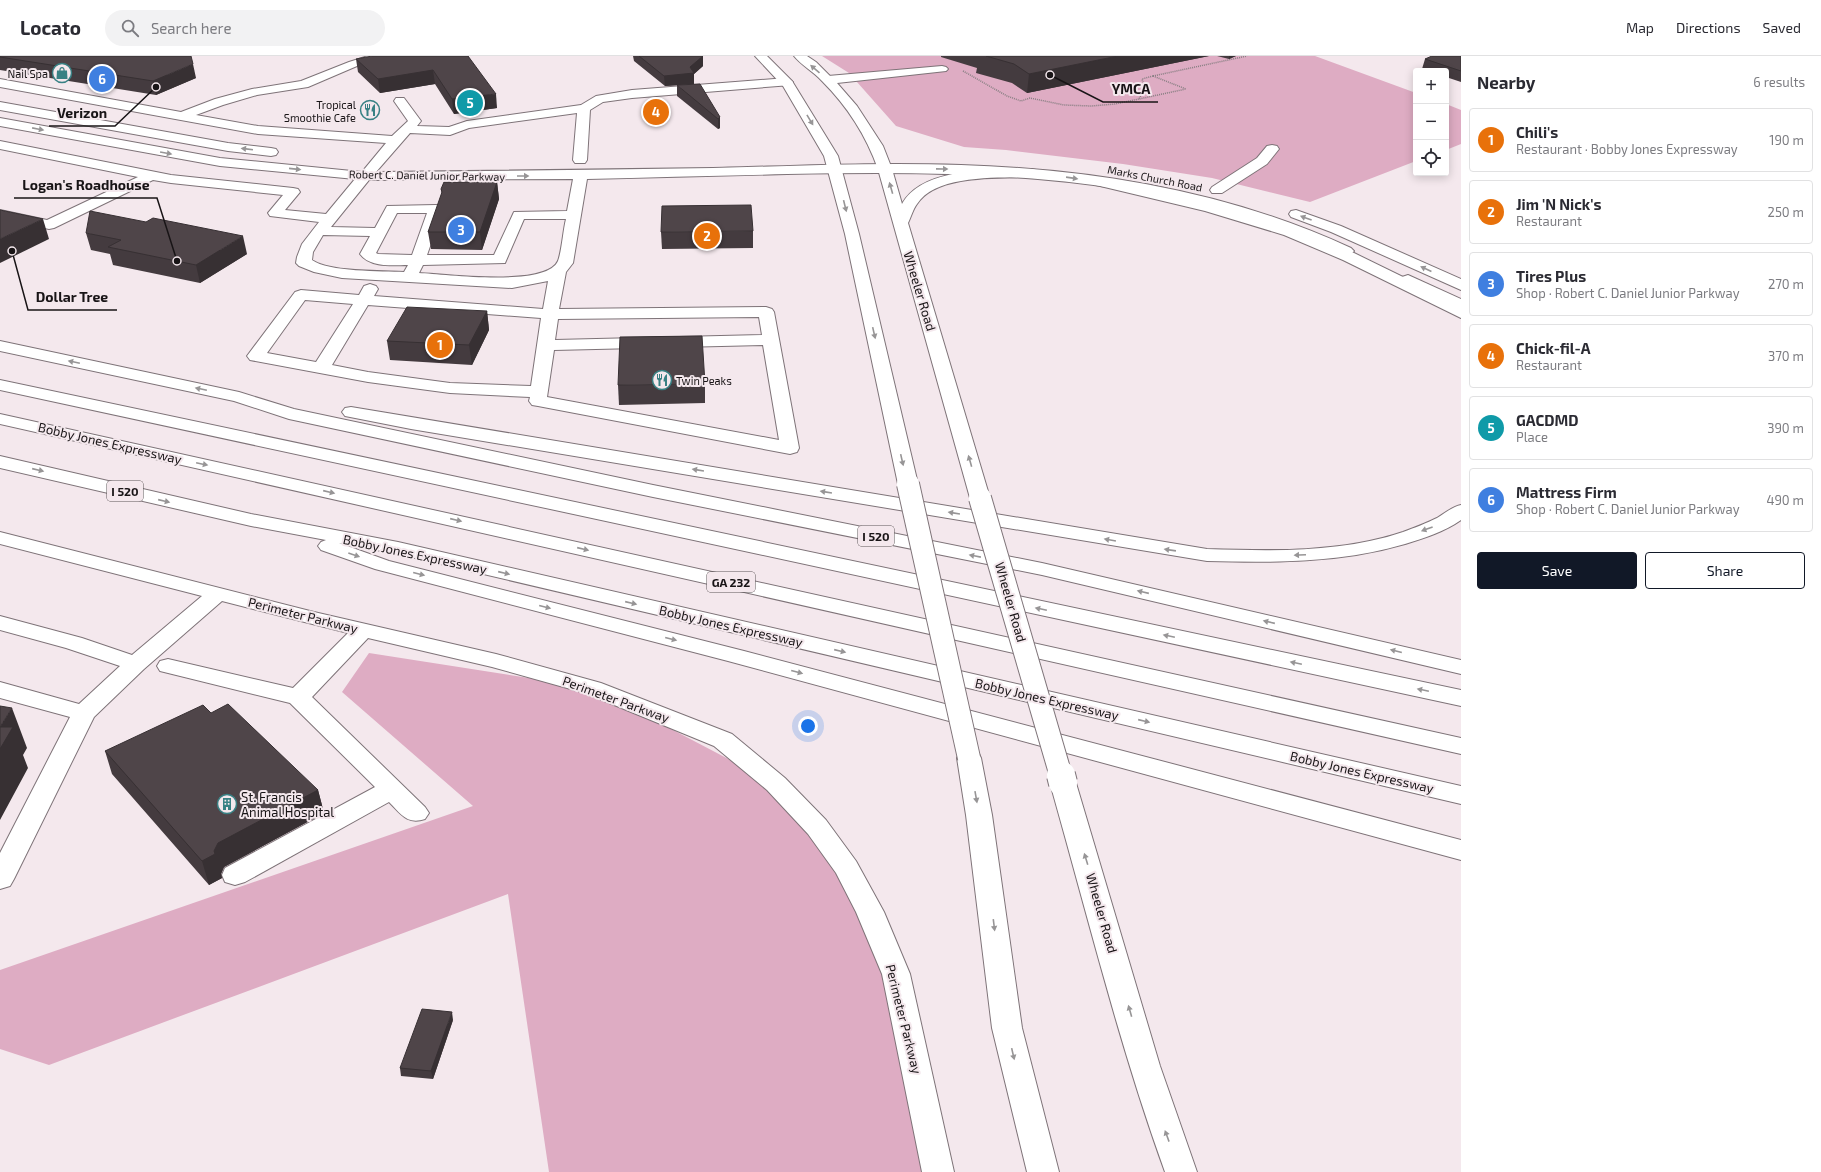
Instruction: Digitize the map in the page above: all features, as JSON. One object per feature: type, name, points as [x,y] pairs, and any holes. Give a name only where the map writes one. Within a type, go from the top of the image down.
[{"type":"main road","points":[[149,133],[183,116],[219,102],[256,92],[304,84],[353,64],[380,56]]},
{"type":"main road","points":[[761,56],[787,82],[832,163],[852,234],[969,758],[979,814],[1007,1028],[1043,1172]]},
{"type":"main road","name":"Wheeler Road","points":[[800,56],[828,80],[862,122],[886,160],[901,224],[1063,783],[1148,1073],[1166,1131],[1181,1172]]},
{"type":"main road","points":[[828,80],[942,69]]},
{"type":"main road","points":[[406,129],[450,131],[467,125],[584,108],[600,99],[632,94],[787,82]]},
{"type":"main road","points":[[0,83],[258,130],[395,140]]},
{"type":"main road","points":[[400,101],[415,121],[395,140],[325,225],[305,252],[304,263],[319,269],[342,273],[512,284],[540,279],[558,272]]},
{"type":"main road","points":[[0,106],[228,147],[281,154]]},
{"type":"main road","points":[[580,160],[584,108]]},
{"type":"main road","name":"Robert C. Daniel Junior Parkway","points":[[0,122],[220,162],[364,176],[581,175],[832,163]]},
{"type":"main road","points":[[69,159],[104,142]]},
{"type":"main road","points":[[0,145],[171,179],[293,192],[275,213],[325,225],[379,232]]},
{"type":"main road","points":[[1217,190],[1262,161],[1272,149]]},
{"type":"main road","points":[[816,157],[832,163]]},
{"type":"main road","points":[[1019,159],[1039,160]]},
{"type":"main road","points":[[564,160],[596,160]]},
{"type":"main road","name":"Marks Church Road","points":[[832,163],[886,160],[960,169],[1031,173],[1100,182],[1172,194],[1249,213],[1316,237],[1461,305]]},
{"type":"main road","points":[[901,224],[912,200],[926,189],[947,180],[977,175],[1031,173]]},
{"type":"main road","points":[[0,214],[50,225],[152,175]]},
{"type":"main road","points":[[539,392],[450,388],[368,377],[256,356],[301,295],[550,314],[766,312],[790,448],[538,401],[550,314],[558,272],[567,257],[573,214],[581,175]]},
{"type":"main road","name":"Marks Church Road","points":[[1163,179],[1217,190],[1259,202]]},
{"type":"main road","points":[[1100,182],[1206,206],[1284,230],[1316,243],[1444,303],[1461,313]]},
{"type":"main road","points":[[409,277],[418,260],[436,209],[392,209],[368,254],[374,258],[418,260],[500,260],[519,215],[573,214]]},
{"type":"main road","points":[[1284,210],[1336,229],[1461,285]]},
{"type":"main road","points":[[321,368],[362,300],[381,276]]},
{"type":"main road","points":[[545,345],[771,340]]},
{"type":"main road","name":"I 520","points":[[0,346],[239,397],[288,414],[645,489],[1042,569],[1461,667]]},
{"type":"main road","points":[[0,385],[1461,698]]},
{"type":"main road","points":[[239,397],[303,402],[411,424],[1207,555],[1260,557],[1314,555],[1362,549],[1401,539],[1431,528],[1461,511]]},
{"type":"main road","name":"Bobby Jones Expressway","points":[[0,419],[1461,746]]},
{"type":"main road","name":"Bobby Jones Expressway","points":[[0,462],[251,520],[398,548],[1461,795]]},
{"type":"main road","points":[[251,520],[382,565],[736,656],[1461,850]]},
{"type":"main road","name":"Perimeter Parkway","points":[[0,538],[216,594],[496,661],[593,688],[722,740],[776,784],[817,827],[847,868],[870,912],[896,974],[938,1172]]},
{"type":"main road","points":[[0,879],[84,713],[136,664],[216,594]]},
{"type":"main road","points":[[0,622],[74,643],[136,664]]},
{"type":"main road","points":[[298,697],[363,630]]},
{"type":"main road","points":[[168,666],[298,697],[416,813]]},
{"type":"main road","points":[[0,690],[84,713]]},
{"type":"main road","points":[[235,875],[392,789]]},
{"type":"path","points":[[1139,99],[1145,88],[1142,79],[1247,56]]},
{"type":"path","points":[[958,69],[1007,96],[1021,101],[1030,98],[1060,105],[1091,106],[1115,104],[1186,89],[1153,76]]},
{"type":"shaded area","points":[[822,56],[1315,56],[1413,92],[1413,162],[1310,202],[1212,178],[1123,164],[1006,150],[964,147],[896,126],[849,73]]},
{"type":"shaded area","points":[[1449,105],[1461,110],[1461,144],[1449,149]]},
{"type":"shaded area","points":[[369,653],[593,688],[776,784],[870,912],[938,1172],[549,1172],[508,894],[49,1065],[0,1049],[0,970],[473,806],[342,692]]},
{"type":"building","points":[[0,56],[191,56],[193,64],[153,81]]},
{"type":"building","points":[[372,56],[468,56],[496,94],[452,99],[433,70],[378,79],[356,59]]},
{"type":"building","points":[[639,56],[703,56],[690,67],[694,73],[664,76]]},
{"type":"building","points":[[986,56],[1118,56],[1029,74],[1014,64]]},
{"type":"building","points":[[1432,56],[1461,56],[1461,71],[1425,59]]},
{"type":"building","points":[[700,84],[720,117],[718,119],[677,85]]},
{"type":"building","points":[[444,182],[497,182],[480,232],[428,232]]},
{"type":"building","points":[[751,205],[753,231],[661,232],[662,206]]},
{"type":"building","points":[[0,210],[43,219],[0,239]]},
{"type":"building","points":[[90,211],[146,222],[153,218],[243,236],[196,265],[108,247],[121,240],[86,233]]},
{"type":"building","points":[[407,307],[487,311],[469,345],[387,341]]},
{"type":"building","points":[[702,336],[705,384],[618,385],[620,337]]},
{"type":"building","name":"St. Francis Animal Hospital","points":[[228,704],[318,790],[218,843],[214,851],[215,854],[202,861],[105,751],[203,705],[211,713]]},
{"type":"building","points":[[0,706],[12,708],[0,727]]},
{"type":"building","points":[[0,727],[13,727],[0,749]]},
{"type":"building","points":[[422,1009],[452,1012],[431,1071],[400,1068]]},
{"type":"place","name":"Nail Spa","points":[[62,73]]},
{"type":"place","name":"YMCA","points":[[1050,75]]},
{"type":"place","name":"Mattress Firm","points":[[102,79]]},
{"type":"place","name":"Verizon","points":[[156,87]]},
{"type":"place","name":"GACDMD","points":[[470,103]]},
{"type":"place","name":"Tropical Smoothie Cafe","points":[[370,110]]},
{"type":"place","name":"Chick-fil-A","points":[[656,112]]},
{"type":"place","name":"Tires Plus","points":[[461,230]]},
{"type":"place","name":"Jim 'N Nick's","points":[[707,236]]},
{"type":"place","name":"Dollar Tree","points":[[12,251]]},
{"type":"place","name":"Logan's Roadhouse","points":[[177,261]]},
{"type":"place","name":"Chili's","points":[[440,345]]},
{"type":"place","name":"Twin Peaks","points":[[662,380]]},
{"type":"place","name":"St. Francis Animal Hospital","points":[[227,804]]}]
